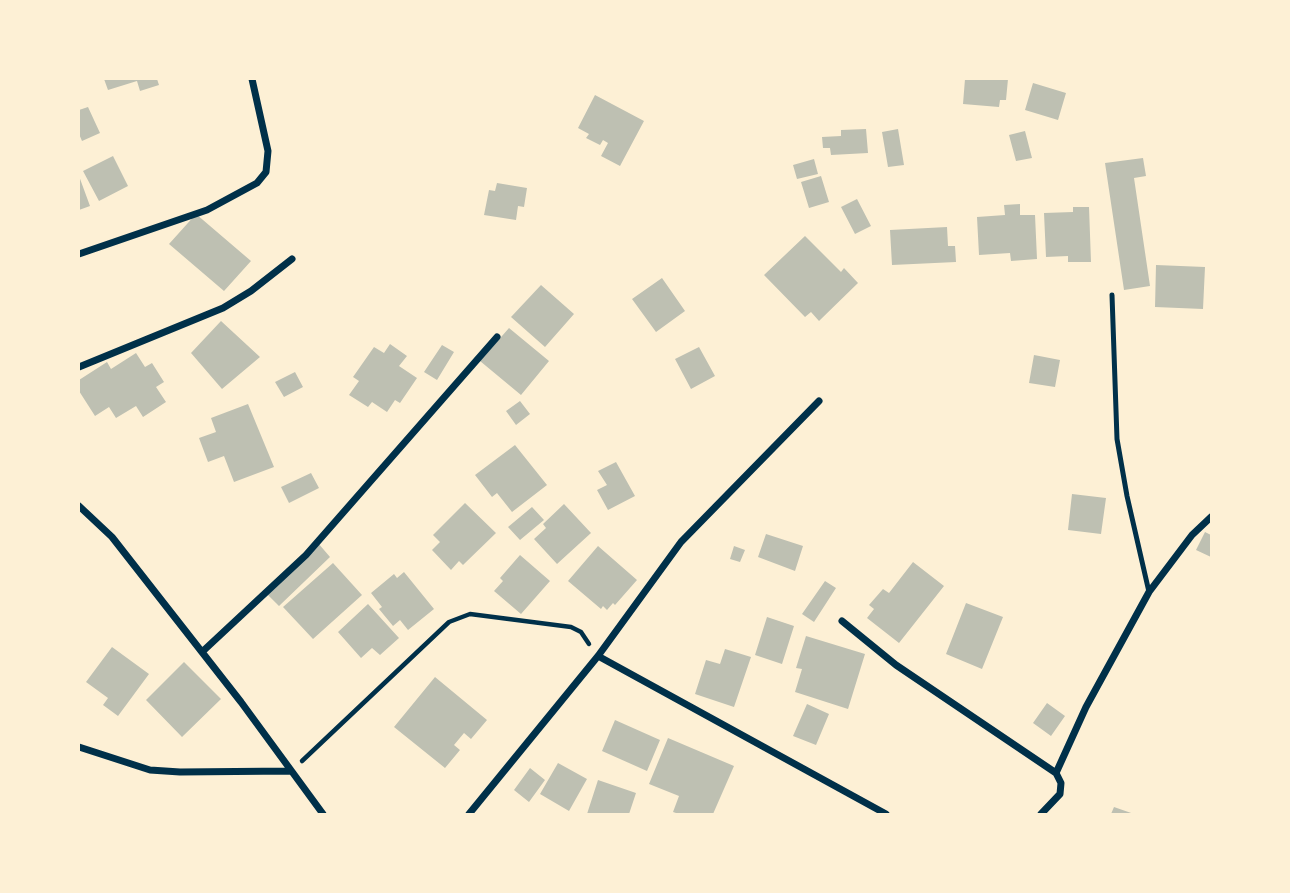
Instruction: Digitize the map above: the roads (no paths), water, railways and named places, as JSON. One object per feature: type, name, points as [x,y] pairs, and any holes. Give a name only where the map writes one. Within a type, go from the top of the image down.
[{"type":"street","points":[[79,254],[207,210],[257,183],[266,172],[268,151],[252,79]]},
{"type":"street","points":[[79,368],[223,308],[251,291],[292,259]]},
{"type":"street","points":[[202,652],[306,555],[497,337]]},
{"type":"street","points":[[469,814],[598,656],[681,542],[819,401]]},
{"type":"street","points":[[79,506],[112,537],[323,814]]},
{"type":"street","points":[[1056,773],[1086,708],[1149,592],[1192,535],[1211,517]]},
{"type":"street","points":[[842,621],[896,665],[1056,773],[1061,783],[1060,794],[1041,814]]},
{"type":"street","points":[[598,656],[886,814]]},
{"type":"street","points":[[79,747],[150,770],[292,771]]},
{"type":"lane","points":[[1112,295],[1117,439],[1149,592]]}]
